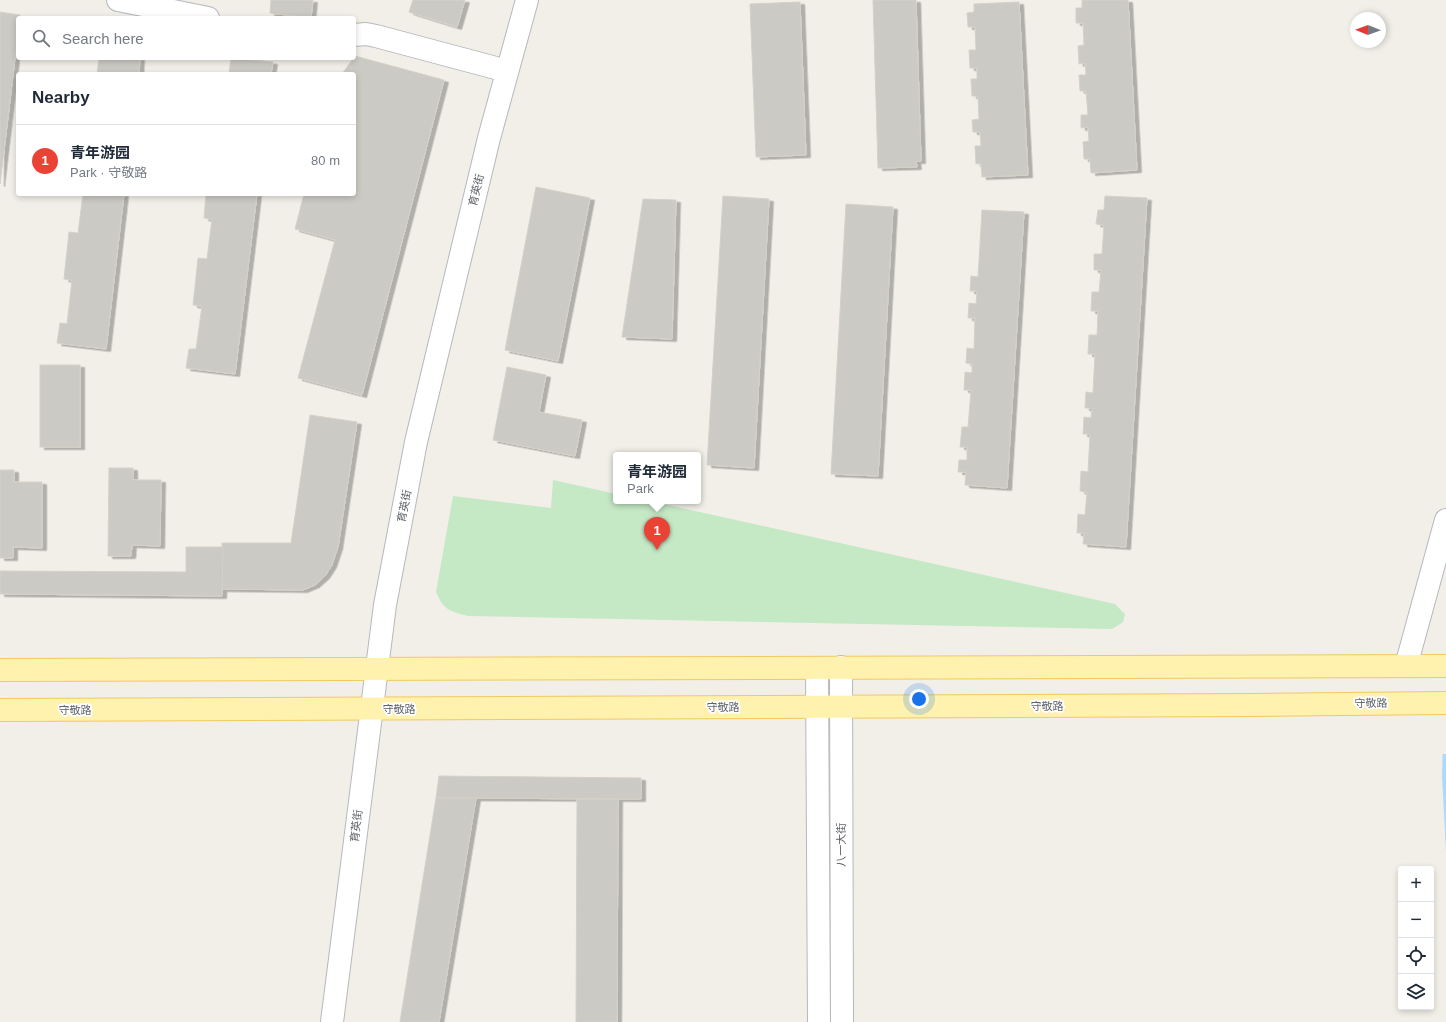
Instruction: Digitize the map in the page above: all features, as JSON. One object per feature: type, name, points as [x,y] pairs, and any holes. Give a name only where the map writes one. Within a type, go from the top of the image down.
[{"type":"main road","points":[[0,670],[1441,666]]},
{"type":"main road","name":"守敬路","points":[[0,710],[1253,705],[1441,702]]},
{"type":"street","points":[[118,0],[198,16]]},
{"type":"street","name":"育英街","points":[[332,1022],[385,605],[416,442],[487,145],[528,0]]},
{"type":"street","points":[[356,35],[366,34],[376,36],[507,71]]},
{"type":"street","points":[[1406,666],[1446,520]]},
{"type":"street","points":[[817,668],[819,1022]]},
{"type":"street","name":"八一大街","points":[[840,668],[842,1022]]},
{"type":"green space","points":[[553,480],[613,493],[613,504],[664,504],[1115,604],[1125,614],[1123,622],[1112,629],[468,616],[448,609],[442,603],[436,592],[453,496],[551,508]]},
{"type":"water","points":[[1446,640],[1446,851],[1442,776]]},
{"type":"pier","points":[[1445,638],[1446,754],[1441,754]]},
{"type":"building","points":[[271,0],[313,0],[311,16],[295,16],[270,13]]},
{"type":"building","points":[[413,0],[465,0],[457,27],[409,12]]},
{"type":"building","points":[[873,0],[916,0],[921,161],[916,161],[917,167],[878,168]]},
{"type":"building","points":[[1082,0],[1128,0],[1137,170],[1091,173],[1090,159],[1084,159],[1083,142],[1089,141],[1088,127],[1081,128],[1081,115],[1088,115],[1086,91],[1080,91],[1079,75],[1086,75],[1085,63],[1079,64],[1078,46],[1084,45],[1083,23],[1076,23],[1076,8],[1082,8]]},
{"type":"building","points":[[800,2],[806,155],[756,157],[750,4]]},
{"type":"building","points":[[1019,2],[1028,175],[982,177],[981,163],[976,164],[975,146],[981,146],[980,132],[973,132],[972,120],[979,119],[978,96],[972,96],[971,79],[977,79],[977,68],[970,68],[969,50],[976,50],[975,27],[968,27],[967,13],[974,12],[974,4]]},
{"type":"building","points":[[0,12],[20,16],[16,16],[16,50],[0,184]]},
{"type":"building","points":[[356,56],[444,80],[362,395],[298,378],[335,240],[295,229],[303,196],[356,196],[356,72],[343,72],[352,60],[356,60]]},
{"type":"building","points":[[99,60],[140,60],[139,72],[97,72]]},
{"type":"building","points":[[231,60],[273,62],[271,72],[229,72]]},
{"type":"building","points":[[536,187],[590,198],[558,361],[505,350]]},
{"type":"building","points":[[83,196],[124,196],[106,349],[57,343],[60,323],[67,324],[72,280],[64,279],[69,232],[78,233]]},
{"type":"building","points":[[206,196],[257,196],[235,374],[186,368],[189,349],[196,349],[202,306],[193,305],[198,258],[207,259],[212,219],[204,218]]},
{"type":"building","points":[[723,196],[769,199],[754,468],[707,465]]},
{"type":"building","points":[[1105,196],[1147,198],[1126,547],[1083,544],[1084,533],[1077,533],[1078,514],[1085,515],[1087,492],[1080,491],[1081,471],[1088,472],[1090,434],[1083,434],[1084,417],[1091,418],[1092,408],[1085,408],[1086,392],[1093,393],[1095,354],[1088,354],[1089,335],[1097,335],[1098,311],[1091,311],[1092,292],[1099,292],[1101,270],[1094,270],[1094,254],[1102,254],[1104,225],[1096,224],[1098,210],[1104,210]]},
{"type":"building","points":[[643,199],[676,200],[672,339],[622,337]]},
{"type":"building","points":[[846,204],[893,207],[878,476],[831,474]]},
{"type":"building","points":[[982,210],[1024,212],[1007,488],[965,485],[966,472],[958,472],[959,460],[967,460],[967,447],[960,447],[962,427],[968,427],[971,390],[964,390],[965,372],[972,373],[972,364],[966,363],[967,348],[974,349],[975,318],[968,318],[969,303],[976,304],[977,291],[970,291],[971,276],[978,277]]},
{"type":"building","points":[[40,365],[80,365],[80,447],[40,447]]},
{"type":"building","points":[[507,367],[546,375],[539,412],[582,420],[575,456],[493,440]]},
{"type":"building","points":[[310,415],[357,422],[338,547],[332,565],[325,576],[315,585],[303,590],[222,589],[222,543],[291,543]]},
{"type":"building","points":[[109,468],[133,468],[133,480],[161,480],[160,546],[132,545],[131,556],[108,556]]},
{"type":"building","points":[[0,470],[14,470],[14,482],[42,482],[42,548],[13,547],[13,558],[0,558]]},
{"type":"building","points":[[186,547],[223,547],[222,596],[0,594],[0,571],[186,572]]},
{"type":"building","points":[[439,776],[641,778],[641,799],[436,798]]},
{"type":"building","points":[[436,798],[476,798],[439,1022],[400,1022]]},
{"type":"building","points":[[577,799],[618,799],[617,1022],[576,1022]]},
{"type":"place","name":"青年游园","points":[[657,550]]}]
